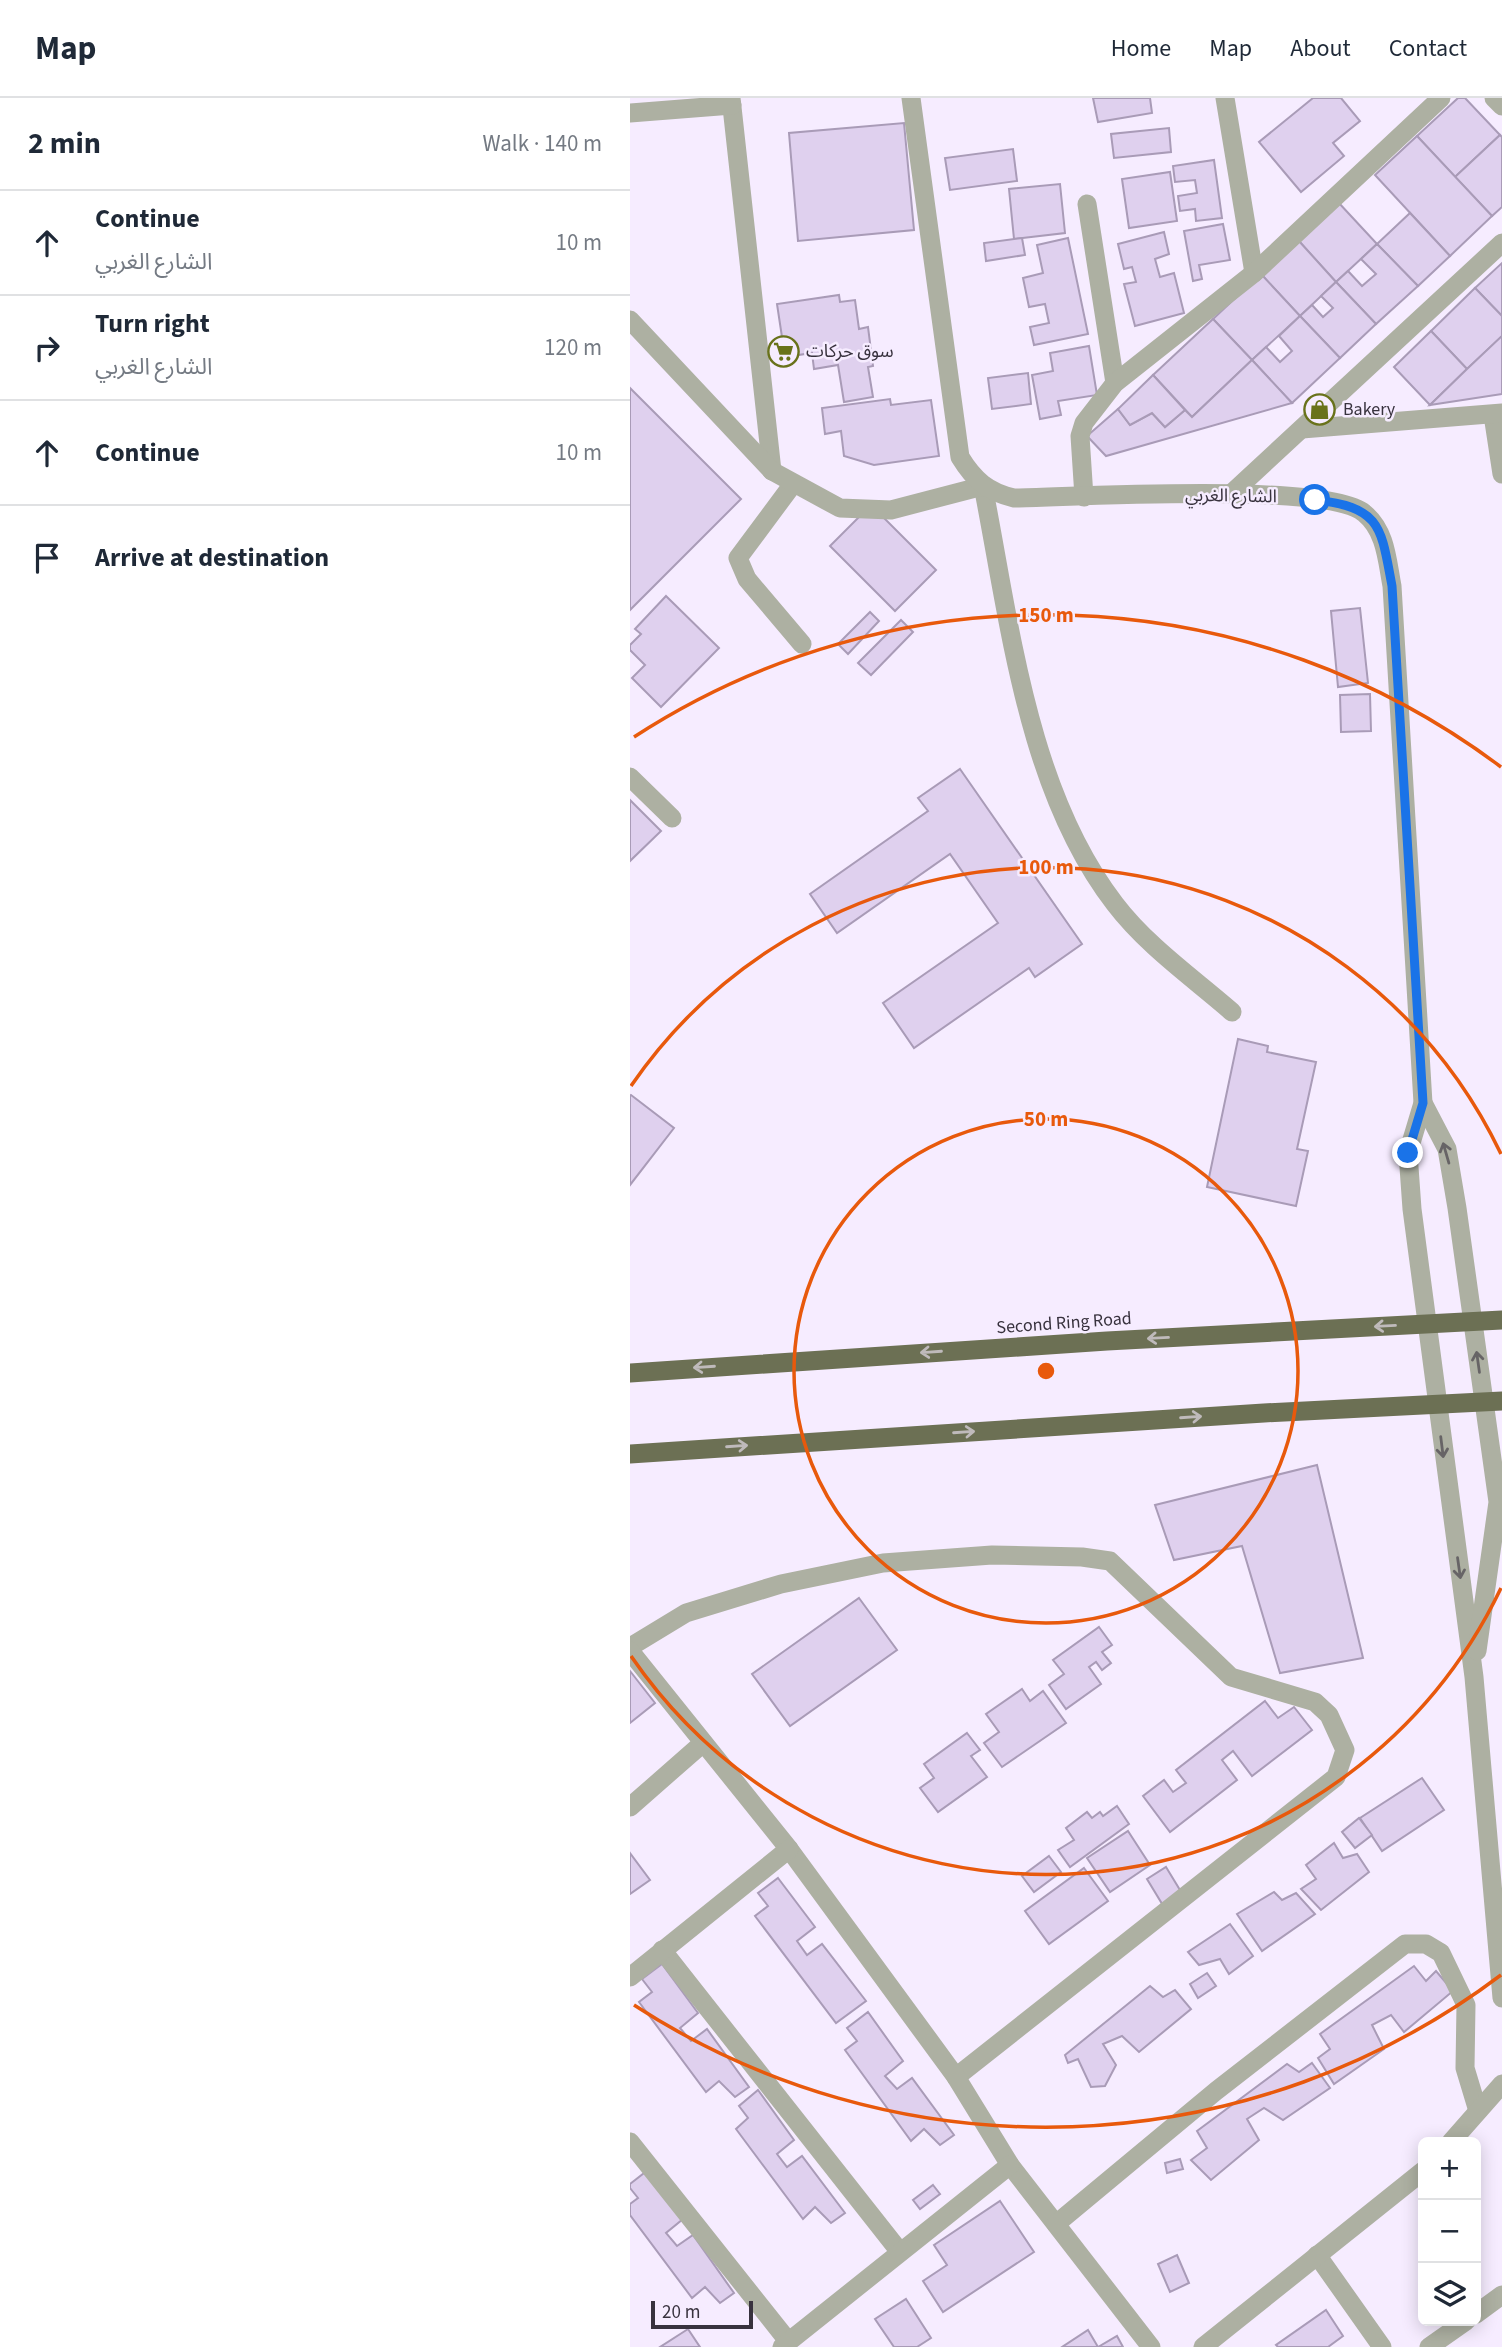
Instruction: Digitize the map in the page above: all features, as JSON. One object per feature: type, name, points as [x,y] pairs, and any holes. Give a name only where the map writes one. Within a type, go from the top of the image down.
[{"type":"highway","name":"Second Ring Road","points":[[639,1372],[1107,1340],[1502,1320]]},
{"type":"highway","points":[[630,1454],[1264,1413],[1502,1401]]},
{"type":"street","points":[[911,98],[960,457],[983,486],[1030,721],[1055,795],[1083,853],[1115,904],[1155,946],[1233,1012]]},
{"type":"street","points":[[1225,98],[1254,273]]},
{"type":"street","points":[[1083,497],[1080,436],[1084,423],[1115,383],[1254,273],[1441,98]]},
{"type":"street","points":[[1494,98],[1502,106]]},
{"type":"street","points":[[630,113],[732,101],[772,471]]},
{"type":"street","points":[[1087,204],[1115,383]]},
{"type":"street","points":[[1232,493],[1502,243]]},
{"type":"street","points":[[630,320],[772,471],[840,508],[891,510],[983,486]]},
{"type":"street","points":[[1302,429],[1497,414],[1502,474]]},
{"type":"street","points":[[793,484],[737,558],[747,579],[803,644]]},
{"type":"street","name":"الشارع الغربي","points":[[983,486],[1014,498],[1232,493],[1344,503],[1364,512],[1380,531],[1392,586],[1423,1103]]},
{"type":"street","points":[[630,777],[672,818]]},
{"type":"street","points":[[1423,1103],[1447,1149],[1498,1503],[1474,1677]]},
{"type":"street","points":[[1423,1103],[1408,1153],[1412,1209],[1474,1677],[1502,1997]]},
{"type":"street","points":[[956,2077],[1336,1777],[1345,1750],[1329,1715],[1315,1702],[1231,1677],[1110,1561],[1082,1557],[992,1555],[870,1566],[781,1584],[686,1613],[630,1649],[789,1849],[956,2077],[1010,2165],[1151,2347]]},
{"type":"street","points":[[630,1807],[704,1743]]},
{"type":"street","points":[[630,1977],[789,1849]]},
{"type":"street","points":[[1056,2224],[1216,2091],[1405,1944],[1426,1944],[1441,1953],[1466,2005],[1465,2068],[1478,2111]]},
{"type":"street","points":[[662,1950],[900,2252]]},
{"type":"street","points":[[1455,2137],[1502,2084]]},
{"type":"street","points":[[630,2142],[785,2344],[1010,2165]]},
{"type":"street","points":[[1203,2347],[1418,2175]]},
{"type":"street","points":[[1317,2255],[1382,2347]]},
{"type":"street","points":[[1481,2310],[1502,2295]]},
{"type":"street","points":[[1429,2347],[1459,2326]]},
{"type":"building","points":[[1093,98],[1150,98],[1152,113],[1098,122]]},
{"type":"building","points":[[1313,98],[1341,98],[1360,121],[1333,143],[1344,156],[1301,192],[1259,142]]},
{"type":"building","points":[[1458,98],[1465,98],[1500,135],[1455,177],[1417,136]]},
{"type":"building","points":[[904,123],[914,230],[798,241],[789,133]]},
{"type":"building","points":[[1169,128],[1171,152],[1114,158],[1111,134]]},
{"type":"building","points":[[1500,135],[1502,207],[1492,216],[1455,177]]},
{"type":"building","points":[[1417,136],[1492,216],[1450,256],[1375,175]]},
{"type":"building","points":[[1013,149],[1017,181],[950,190],[945,158]]},
{"type":"building","points":[[1214,160],[1222,218],[1196,221],[1195,209],[1180,211],[1178,196],[1197,193],[1195,180],[1175,182],[1173,166]]},
{"type":"building","points":[[1170,172],[1177,221],[1129,228],[1122,179]]},
{"type":"building","points":[[1060,184],[1065,233],[1014,239],[1009,189]]},
{"type":"building","points":[[1338,202],[1377,244],[1336,282],[1298,240]]},
{"type":"building","points":[[1410,213],[1450,256],[1418,286],[1377,244]]},
{"type":"building","points":[[1223,224],[1230,260],[1199,265],[1202,279],[1193,281],[1184,231]]},
{"type":"building","points":[[1164,232],[1169,254],[1155,259],[1160,277],[1174,273],[1184,313],[1135,326],[1124,284],[1136,282],[1132,267],[1124,269],[1118,244]]},
{"type":"building","points":[[1022,238],[1025,255],[986,261],[984,243]]},
{"type":"building","points":[[1068,238],[1088,334],[1034,345],[1030,327],[1049,323],[1045,304],[1029,307],[1023,278],[1043,273],[1037,245]]},
{"type":"building","points":[[1298,240],[1336,282],[1300,316],[1261,274]]},
{"type":"building","points":[[1377,244],[1418,286],[1376,324],[1336,282],[1348,271],[1362,286],[1376,274],[1361,259]]},
{"type":"building","points":[[1502,263],[1502,316],[1475,288]]},
{"type":"building","points":[[1261,274],[1300,316],[1252,360],[1213,319]]},
{"type":"building","points":[[1336,282],[1376,324],[1340,358],[1300,316],[1312,305],[1323,317],[1333,308],[1321,296]]},
{"type":"building","points":[[1475,288],[1502,316],[1502,336],[1467,369],[1431,331]]},
{"type":"building","points":[[839,295],[840,302],[855,300],[859,329],[868,327],[873,366],[868,367],[873,397],[844,402],[838,365],[814,369],[812,353],[785,357],[777,304]]},
{"type":"building","points":[[1300,316],[1340,358],[1292,403],[1252,360],[1266,347],[1280,362],[1292,351],[1279,336]]},
{"type":"building","points":[[1213,319],[1252,360],[1192,417],[1153,375]]},
{"type":"building","points":[[1431,331],[1467,369],[1430,405],[1394,367]]},
{"type":"building","points":[[1502,336],[1502,394],[1430,405],[1467,369]]},
{"type":"building","points":[[1089,346],[1097,395],[1058,401],[1061,415],[1040,419],[1032,375],[1053,371],[1050,353]]},
{"type":"building","points":[[1252,360],[1292,403],[1106,456],[1087,436],[1118,409],[1130,425],[1152,413],[1165,427],[1185,410],[1192,417]]},
{"type":"building","points":[[1028,373],[1031,404],[992,409],[988,378]]},
{"type":"building","points":[[1153,375],[1185,410],[1165,427],[1152,413],[1130,425],[1118,409]]},
{"type":"building","points":[[630,388],[741,499],[630,610]]},
{"type":"building","points":[[890,399],[891,405],[931,400],[939,456],[874,465],[844,456],[841,431],[825,434],[822,408]]},
{"type":"building","points":[[871,505],[936,570],[895,611],[830,546]]},
{"type":"building","points":[[666,596],[719,648],[661,707],[632,678],[645,665],[630,650],[630,645],[641,634],[635,629]]},
{"type":"building","points":[[1360,608],[1368,683],[1338,687],[1331,611]]},
{"type":"building","points":[[870,612],[879,621],[848,654],[838,644]]},
{"type":"building","points":[[901,620],[913,632],[871,675],[858,663]]},
{"type":"building","points":[[1370,694],[1371,731],[1341,732],[1340,695]]},
{"type":"building","points":[[960,769],[1082,944],[1035,977],[1029,968],[914,1048],[883,1003],[998,923],[950,854],[837,933],[810,894],[928,811],[918,798]]},
{"type":"building","points":[[630,800],[661,831],[630,861]]},
{"type":"building","points":[[1238,1039],[1268,1046],[1267,1052],[1316,1062],[1297,1149],[1308,1151],[1296,1206],[1207,1187]]},
{"type":"building","points":[[630,1096],[674,1128],[630,1185]]},
{"type":"building","points":[[1317,1465],[1363,1658],[1280,1673],[1242,1546],[1174,1560],[1155,1505]]},
{"type":"building","points":[[859,1598],[897,1650],[790,1726],[752,1674]]},
{"type":"building","points":[[1099,1627],[1112,1645],[1102,1652],[1111,1663],[1102,1670],[1096,1662],[1089,1667],[1101,1684],[1066,1709],[1049,1685],[1064,1674],[1053,1660]]},
{"type":"building","points":[[630,1671],[655,1703],[630,1723]]},
{"type":"building","points":[[1022,1689],[1030,1701],[1043,1691],[1066,1723],[1002,1767],[984,1743],[999,1732],[986,1714]]},
{"type":"building","points":[[1265,1701],[1278,1718],[1294,1707],[1312,1730],[1252,1776],[1233,1751],[1222,1760],[1237,1780],[1170,1832],[1143,1796],[1164,1780],[1173,1792],[1186,1783],[1176,1770]]},
{"type":"building","points":[[967,1733],[980,1750],[971,1756],[987,1777],[938,1812],[920,1788],[934,1778],[924,1764]]},
{"type":"building","points":[[1422,1778],[1444,1810],[1382,1851],[1360,1818]]},
{"type":"building","points":[[1117,1806],[1129,1824],[1070,1867],[1058,1850],[1074,1840],[1066,1828],[1087,1812],[1092,1818],[1100,1812],[1103,1816]]},
{"type":"building","points":[[1359,1818],[1372,1835],[1355,1848],[1342,1832]]},
{"type":"building","points":[[1128,1831],[1150,1865],[1110,1892],[1087,1858]]},
{"type":"building","points":[[1334,1843],[1343,1858],[1357,1854],[1369,1872],[1321,1910],[1301,1889],[1316,1879],[1306,1865]]},
{"type":"building","points":[[630,1853],[650,1880],[630,1894]]},
{"type":"building","points":[[1049,1856],[1061,1872],[1034,1892],[1022,1876]]},
{"type":"building","points":[[1166,1867],[1183,1895],[1164,1907],[1147,1879]]},
{"type":"building","points":[[1084,1868],[1108,1901],[1049,1944],[1025,1911]]},
{"type":"building","points":[[778,1878],[815,1927],[797,1941],[807,1955],[822,1944],[866,2001],[836,2023],[755,1916],[768,1906],[758,1893]]},
{"type":"building","points":[[1274,1892],[1282,1900],[1296,1893],[1315,1914],[1262,1951],[1237,1914]]},
{"type":"building","points":[[1230,1924],[1253,1956],[1229,1974],[1220,1959],[1199,1965],[1188,1952]]},
{"type":"building","points":[[662,1964],[698,2013],[680,2028],[691,2041],[707,2029],[749,2087],[735,2097],[719,2081],[706,2092],[639,2002],[652,1992],[642,1979]]},
{"type":"building","points":[[1414,1966],[1426,1981],[1436,1971],[1453,1991],[1404,2032],[1391,2015],[1372,2025],[1384,2049],[1334,2084],[1318,2058],[1330,2049],[1320,2034]]},
{"type":"building","points":[[1207,1973],[1216,1986],[1198,1998],[1190,1984]]},
{"type":"building","points":[[1150,1986],[1163,1997],[1175,1990],[1191,2009],[1139,2052],[1122,2036],[1103,2044],[1116,2065],[1105,2086],[1091,2087],[1078,2059],[1068,2063],[1065,2055]]},
{"type":"building","points":[[868,2012],[903,2061],[885,2076],[897,2089],[912,2078],[954,2135],[940,2145],[924,2129],[911,2141],[845,2050],[857,2041],[847,2028]]},
{"type":"building","points":[[1312,2063],[1330,2088],[1283,2120],[1264,2108],[1247,2119],[1259,2140],[1211,2180],[1191,2160],[1207,2148],[1197,2131],[1287,2064],[1299,2072]]},
{"type":"building","points":[[758,2090],[794,2140],[777,2154],[787,2167],[802,2156],[845,2213],[831,2223],[815,2207],[803,2219],[736,2129],[748,2118],[739,2106]]},
{"type":"building","points":[[1180,2159],[1183,2169],[1167,2173],[1165,2163]]},
{"type":"building","points":[[648,2170],[683,2219],[666,2233],[677,2246],[693,2235],[734,2293],[720,2303],[705,2287],[692,2298],[630,2215],[630,2204],[638,2198],[630,2184]]},
{"type":"building","points":[[933,2185],[940,2194],[920,2209],[913,2200]]},
{"type":"building","points":[[1000,2201],[1034,2252],[943,2312],[923,2281],[947,2265],[934,2245]]},
{"type":"building","points":[[1177,2255],[1189,2283],[1170,2292],[1158,2264]]},
{"type":"building","points":[[906,2299],[931,2338],[917,2347],[894,2347],[875,2319]]},
{"type":"building","points":[[1326,2310],[1343,2336],[1328,2347],[1276,2345]]},
{"type":"building","points":[[688,2329],[700,2347],[660,2347]]},
{"type":"building","points":[[1088,2330],[1098,2347],[1062,2347]]},
{"type":"building","points":[[1117,2336],[1123,2347],[1098,2347]]},
{"type":"place","name":"سوق حركات","points":[[783,351]]},
{"type":"place","name":"Bakery","points":[[1320,409]]},
{"type":"route","points":[[1315,500],[1344,503],[1364,512],[1380,531],[1392,586],[1423,1103],[1408,1153]]}]
